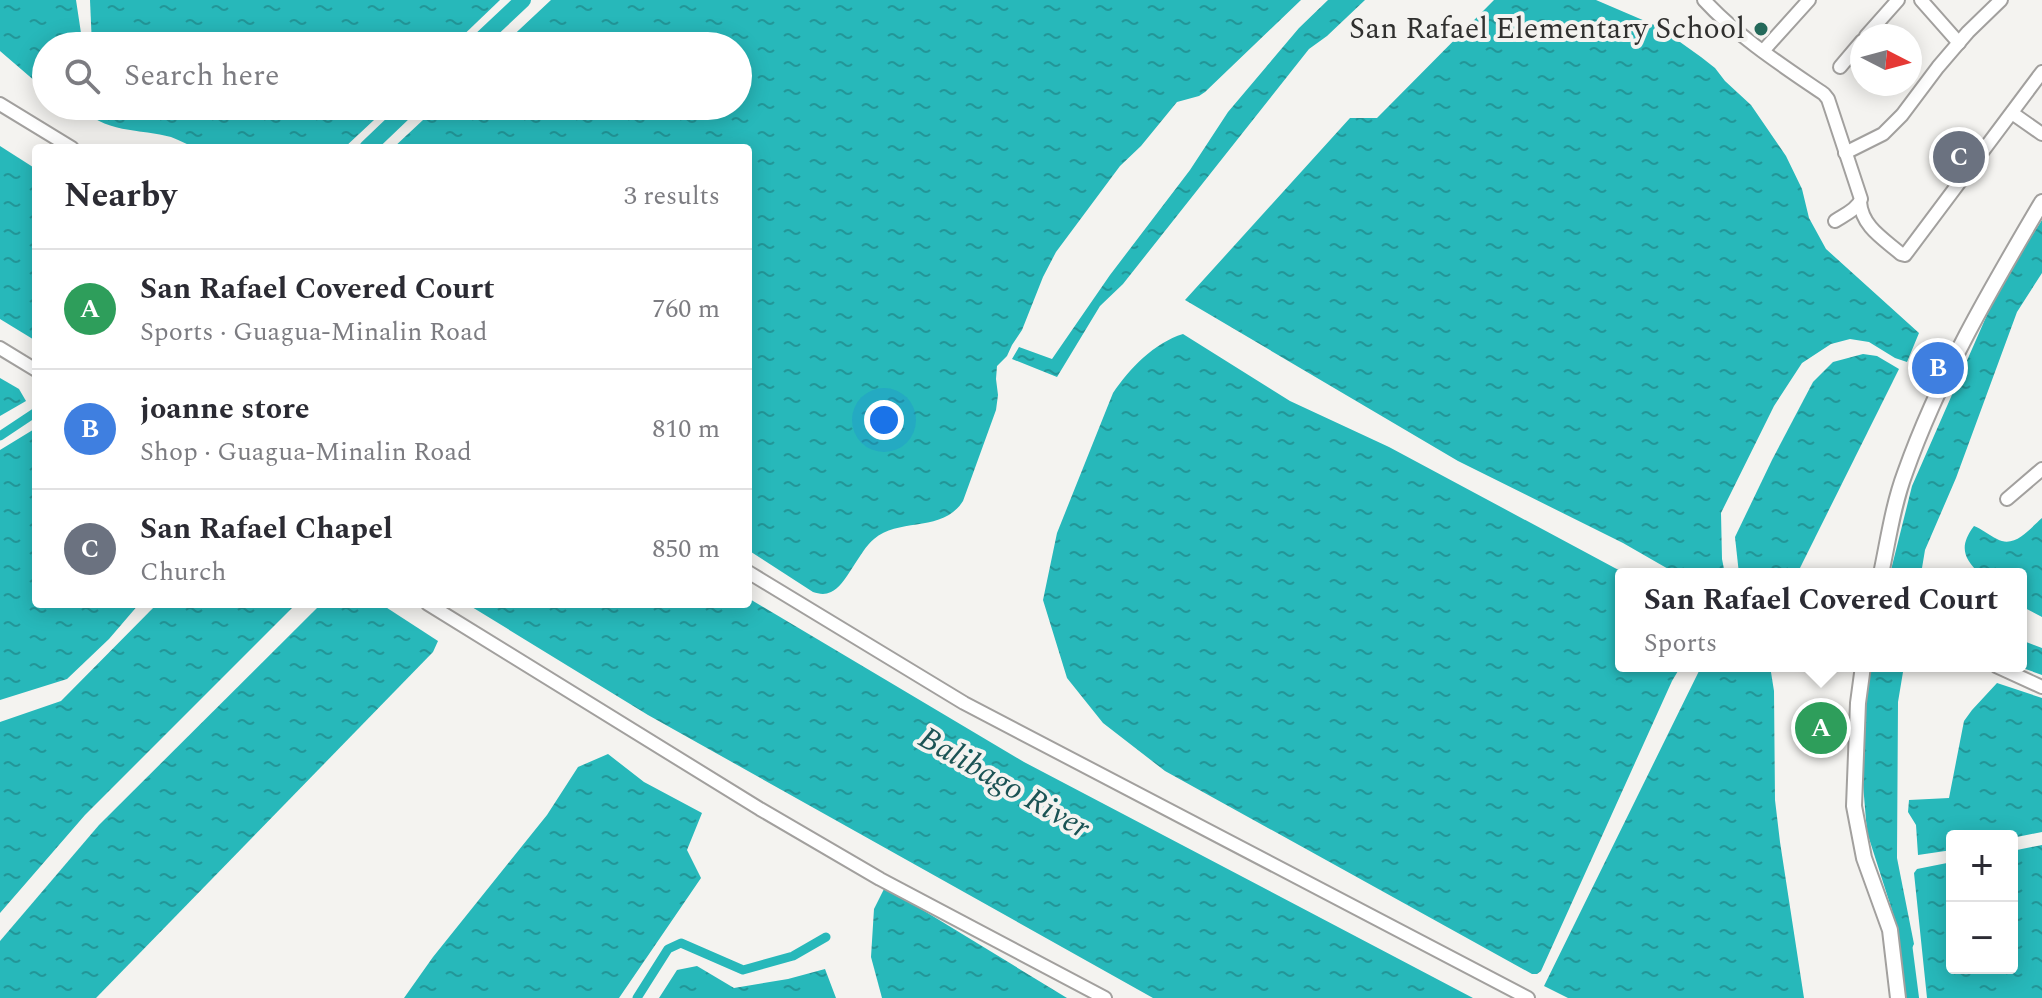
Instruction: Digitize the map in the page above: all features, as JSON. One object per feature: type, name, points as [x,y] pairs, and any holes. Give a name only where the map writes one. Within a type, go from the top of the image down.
[{"type":"main road","points":[[1882,568],[1903,477],[1930,407],[1987,295],[2042,202]]},
{"type":"main road","points":[[1862,672],[1854,806],[1864,858],[1890,930],[1898,998]]},
{"type":"street","points":[[1704,0],[1763,51],[1828,99],[1861,199],[1863,217],[1870,228],[1905,255],[2042,72]]},
{"type":"street","points":[[1763,51],[1809,0]]},
{"type":"street","points":[[1877,24],[1898,0]]},
{"type":"street","points":[[1921,0],[1959,43]]},
{"type":"street","points":[[1845,153],[1883,134],[1902,115],[1959,43],[2001,0]]},
{"type":"street","points":[[1840,67],[1850,55]]},
{"type":"street","points":[[0,104],[65,144]]},
{"type":"street","points":[[2012,113],[2042,134]]},
{"type":"street","points":[[1835,221],[1860,202]]},
{"type":"street","points":[[0,348],[32,368]]},
{"type":"street","points":[[2007,499],[2042,469]]},
{"type":"street","points":[[752,574],[964,703],[1528,998]]},
{"type":"street","points":[[434,608],[760,809],[880,879],[1105,998]]},
{"type":"street","points":[[2009,672],[2042,687]]},
{"type":"water","points":[[0,0],[76,0],[81,32],[32,32],[32,79],[0,51]]},
{"type":"water","points":[[90,0],[500,0],[467,32],[91,32]]},
{"type":"water","points":[[551,0],[1301,0],[1205,92],[1177,102],[1120,166],[1056,252],[1022,330],[1007,356],[997,366],[996,410],[963,501],[944,517],[884,532],[863,552],[837,588],[822,594],[813,592],[752,553],[752,144],[397,144],[423,120],[752,120],[752,32],[517,32]]},
{"type":"water","points":[[1328,0],[1365,0],[1309,49],[1123,284],[1100,306],[1057,377],[1012,359],[1019,347],[1052,359],[1110,275],[1190,170],[1228,112],[1299,28]]},
{"type":"water","points":[[1494,0],[1596,0],[1659,27],[1715,68],[1751,105],[1786,156],[1802,189],[1809,218],[1826,249],[1919,333],[1907,362],[1869,342],[1850,339],[1831,344],[1802,363],[1774,406],[1721,513],[1724,568],[1667,568],[1458,461],[1185,300],[1350,118],[1377,118]]},
{"type":"water","points":[[374,120],[348,144],[186,144],[171,137],[122,129],[99,121]]},
{"type":"water","points":[[0,146],[32,166],[32,339],[0,319]]},
{"type":"water","points":[[2042,220],[2042,273],[2017,312],[1956,478],[1925,550],[1922,568],[1892,568],[1912,486],[2008,273]]},
{"type":"water","points":[[1183,334],[1290,401],[1389,447],[1615,568],[1615,672],[1677,672],[1537,974],[1165,771],[1103,723],[1067,678],[1043,600],[1057,533],[1113,393],[1144,358]]},
{"type":"water","points":[[1863,354],[1877,356],[1899,369],[1800,568],[1738,568],[1735,537],[1813,382],[1833,362]]},
{"type":"water","points":[[0,378],[19,389],[26,401],[0,416]]},
{"type":"water","points":[[32,430],[32,608],[136,608],[109,639],[67,679],[0,700],[0,450]]},
{"type":"water","points":[[2042,518],[2042,617],[2027,609],[2027,568],[1975,568],[1965,552],[1966,540],[1974,526],[2004,541],[2022,536]]},
{"type":"water","name":"Balibago River","points":[[752,600],[1024,762],[1473,998],[1153,998],[648,715],[474,608],[752,608]]},
{"type":"water","points":[[153,608],[292,608],[85,815],[0,913],[0,722],[61,701]]},
{"type":"water","points":[[317,608],[387,608],[438,641],[433,652],[96,998],[0,998],[0,941],[99,825]]},
{"type":"water","points":[[2027,642],[2042,648],[2042,675],[2027,670]]},
{"type":"water","points":[[1699,672],[1771,672],[1774,691],[1775,800],[1804,998],[1568,998],[1544,986]]},
{"type":"water","points":[[1867,672],[1903,672],[1898,702],[1897,858],[1914,944],[1904,963],[1898,929],[1867,832],[1863,784]]},
{"type":"water","points":[[1997,683],[2042,698],[2042,832],[2018,837],[2018,830],[1946,830],[1946,851],[1918,855],[1916,825],[1908,812],[1909,800],[1949,798],[1964,721]]},
{"type":"water","points":[[608,754],[644,782],[702,813],[687,850],[701,878],[619,998],[404,998],[547,815],[578,767]]},
{"type":"water","points":[[2042,845],[2042,998],[1927,998],[1914,873],[1917,869],[1946,863],[1946,974],[2018,974],[2018,850]]},
{"type":"water","points":[[885,887],[1067,998],[882,998],[871,957],[874,909]]},
{"type":"water","points":[[697,966],[734,988],[825,969],[836,998],[659,998],[677,970]]},
{"type":"waterway","points":[[489,32],[523,0]]},
{"type":"waterway","points":[[371,144],[396,120]]},
{"type":"waterway","points":[[0,436],[32,415]]},
{"type":"waterway","points":[[1903,936],[1911,998]]},
{"type":"waterway","points":[[637,998],[668,949],[681,943],[743,970],[793,956],[826,937]]},
{"type":"place","name":"San Rafael Elementary School","points":[[1761,29]]},
{"type":"place","name":"San Rafael Chapel","points":[[1959,157]]},
{"type":"place","name":"joanne store","points":[[1938,368]]},
{"type":"place","name":"San Rafael Covered Court","points":[[1821,728]]}]
